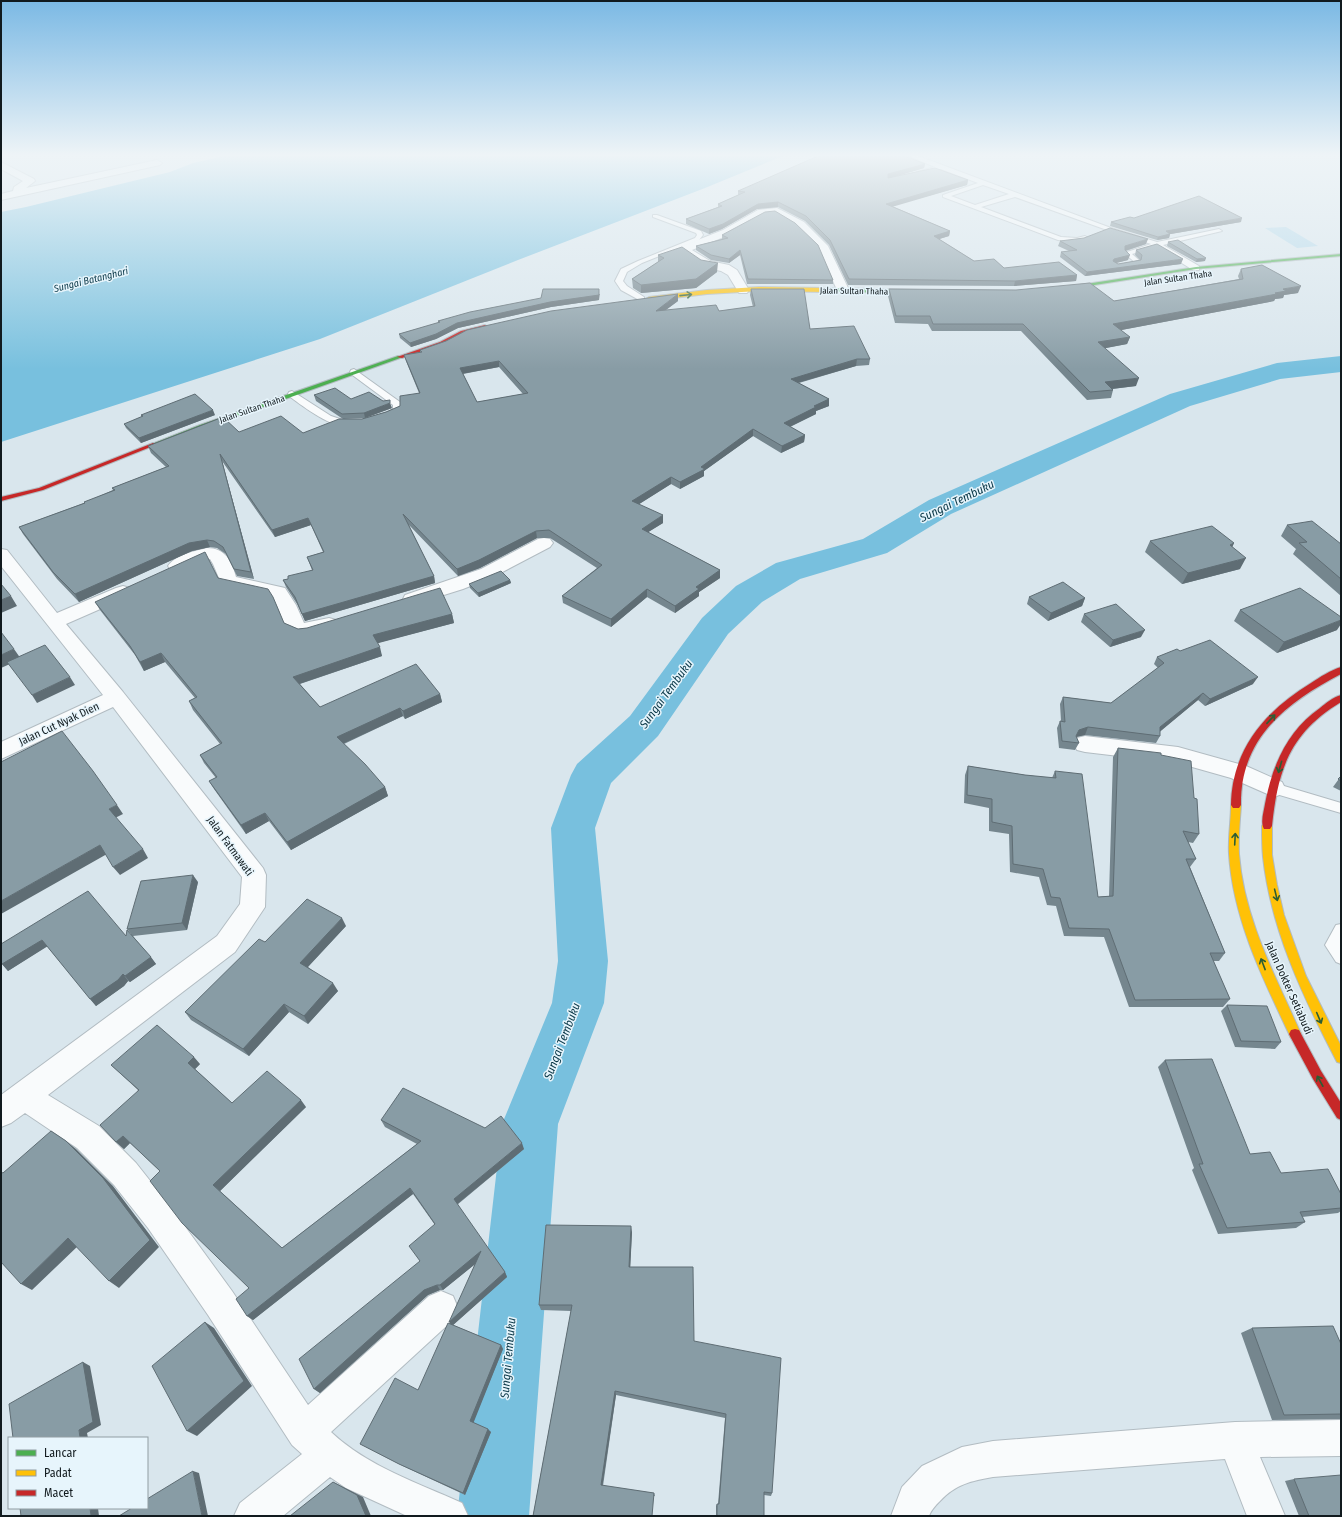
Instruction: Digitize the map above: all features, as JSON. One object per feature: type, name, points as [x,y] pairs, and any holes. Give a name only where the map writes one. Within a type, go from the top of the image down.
[{"type":"main road","name":"Jalan Sultan Thaha","points":[[1341,255],[1196,268],[1054,292],[1121,288],[1168,278],[1341,262]]},
{"type":"main road","points":[[1196,268],[1205,274]]},
{"type":"main road","name":"Jalan Sultan Thaha","points":[[643,305],[744,290],[843,290],[901,295]]},
{"type":"main road","name":"Jalan Sultan Thaha","points":[[626,302],[643,305],[764,296],[928,295]]},
{"type":"main road","name":"Jalan Sultan Thaha","points":[[41,489],[202,426],[354,372],[442,343],[463,332],[491,326]]},
{"type":"main road","name":"Jalan Sultan Thaha","points":[[442,343],[484,337]]},
{"type":"main road","points":[[1,499],[41,489]]},
{"type":"main road","points":[[7,507],[18,503],[41,489]]},
{"type":"main road","name":"Jalan Dokter Setiabudi","points":[[1341,670],[1312,686],[1282,708],[1264,727],[1248,750],[1238,772],[1234,855],[1243,907],[1264,968],[1320,1083],[1341,1114]]},
{"type":"main road","name":"Jalan Dokter Setiabudi","points":[[1341,698],[1311,720],[1294,739],[1280,763],[1270,801],[1267,835],[1269,861],[1275,894],[1287,935],[1322,1025],[1341,1058]]},
{"type":"street","points":[[682,248],[727,232],[736,227]]},
{"type":"street","points":[[803,227],[824,248],[843,290]]},
{"type":"street","points":[[682,248],[706,264],[725,268],[733,273],[744,290]]},
{"type":"street","points":[[396,604],[456,585],[487,572],[544,543]]},
{"type":"street","points":[[160,575],[199,556],[209,553],[216,555],[220,560],[228,581],[278,592],[287,605],[296,627],[302,630],[346,619]]},
{"type":"street","name":"Jalan Fatmawati","points":[[1,554],[54,622],[116,697],[254,875],[252,907],[226,944],[12,1104]]},
{"type":"street","points":[[54,622],[140,584]]},
{"type":"street","name":"Jalan Cut Nyak Dien","points":[[1,751],[116,697]]},
{"type":"street","points":[[1085,744],[1178,755],[1238,772],[1274,788]]},
{"type":"street","points":[[12,1104],[88,1137],[125,1174],[159,1217],[317,1444],[360,1475],[449,1516]]},
{"type":"street","points":[[253,1516],[441,1308]]},
{"type":"street","points":[[910,1516],[915,1500],[935,1479],[962,1465],[993,1458],[1235,1440],[1341,1438]]},
{"type":"street","points":[[1235,1440],[1266,1516]]},
{"type":"lane","points":[[643,305],[624,288],[618,280],[624,271],[659,253],[682,248],[697,239],[700,232],[685,227]]},
{"type":"lane","points":[[1028,227],[1060,239],[1077,240],[1110,229]]},
{"type":"lane","points":[[1104,227],[1158,244],[1196,268]]},
{"type":"lane","points":[[1128,264],[1137,262],[1127,253],[1158,244],[1219,231]]},
{"type":"lane","points":[[354,372],[396,404],[397,410],[375,420]]},
{"type":"lane","points":[[292,394],[324,417],[346,423],[364,423]]},
{"type":"lane","points":[[1274,788],[1341,808]]},
{"type":"lane","points":[[1341,930],[1333,945],[1341,957]]},
{"type":"shaded area","points":[[1286,227],[1318,246],[1297,248],[1265,228]]},
{"type":"water","name":"Sungai Batanghari","points":[[1,227],[604,227],[320,339],[1,442]]},
{"type":"building","points":[[704,227],[715,227],[709,229]]},
{"type":"building","points":[[737,227],[799,227],[818,245],[833,280],[748,279],[740,250],[729,259],[711,255],[696,246],[728,238],[722,235]]},
{"type":"building","points":[[817,227],[940,227],[950,231],[934,236],[974,261],[994,259],[1004,268],[1059,262],[1077,275],[1015,281],[849,279],[830,240]]},
{"type":"building","points":[[1126,227],[1191,227],[1166,231],[1170,234],[1158,237]]},
{"type":"building","points":[[1110,228],[1148,239],[1125,246],[1125,250],[1130,255],[1114,259],[1113,261],[1118,264],[1141,260],[1142,255],[1136,250],[1157,244],[1183,259],[1087,272],[1061,252],[1077,250],[1060,241],[1084,238]]},
{"type":"building","points":[[1178,240],[1206,258],[1197,259],[1168,242]]},
{"type":"building","points":[[682,247],[701,260],[718,263],[696,279],[641,285],[632,279],[664,258],[658,255]]},
{"type":"building","points":[[1262,265],[1301,286],[1283,289],[1286,291],[1275,293],[1277,294],[1113,324],[1130,337],[1098,342],[1139,378],[1105,382],[1113,390],[1090,392],[1023,324],[933,324],[930,316],[896,316],[889,289],[1016,290],[1090,283],[1114,301],[1243,279],[1241,269]]},
{"type":"building","points":[[543,289],[599,289],[599,295],[550,302],[457,323],[436,334],[410,343],[399,334],[470,312],[541,298]]},
{"type":"building","points":[[751,289],[804,289],[810,329],[854,326],[870,359],[857,359],[791,379],[829,399],[784,423],[805,435],[782,446],[753,429],[701,467],[705,469],[680,482],[671,477],[632,501],[663,515],[642,529],[720,570],[696,587],[699,589],[675,606],[647,589],[611,619],[562,596],[602,565],[549,530],[536,531],[479,560],[457,569],[403,514],[434,576],[302,614],[295,597],[283,580],[288,579],[288,576],[313,570],[307,557],[324,552],[308,518],[272,530],[220,454],[251,572],[234,569],[223,547],[214,541],[207,540],[189,543],[75,594],[53,572],[19,527],[85,503],[84,502],[115,490],[112,488],[169,466],[148,446],[223,417],[239,432],[281,416],[303,433],[339,419],[362,419],[400,406],[400,396],[420,393],[404,355],[422,352],[420,350],[446,341],[467,330],[551,311],[678,294],[656,311],[716,305],[719,311],[755,306]],"holes":[[[499,361],[528,393],[477,402],[460,368]]]},
{"type":"building","points":[[335,388],[351,399],[369,392],[383,401],[390,400],[390,403],[364,413],[342,414],[314,395]]},
{"type":"building","points":[[195,394],[213,410],[139,438],[124,424],[143,416],[141,415]]},
{"type":"building","points":[[1312,521],[1341,544],[1341,579],[1299,543],[1307,542],[1287,525]]},
{"type":"building","points":[[1212,526],[1234,543],[1230,545],[1246,558],[1188,573],[1150,541]]},
{"type":"building","points":[[205,552],[218,578],[268,589],[284,623],[298,629],[307,628],[440,588],[452,614],[373,635],[380,647],[293,677],[320,707],[416,664],[440,694],[403,711],[400,708],[337,737],[365,764],[385,787],[287,842],[265,813],[241,825],[209,781],[217,777],[200,755],[222,743],[189,701],[197,697],[161,653],[140,662],[130,646],[95,602]]},
{"type":"building","points":[[501,571],[510,580],[478,593],[469,584]]},
{"type":"building","points":[[1063,582],[1085,598],[1051,613],[1029,597]]},
{"type":"building","points":[[1,584],[11,596],[1,600]]},
{"type":"building","points":[[1300,588],[1341,617],[1341,620],[1284,642],[1240,610]]},
{"type":"building","points":[[1116,604],[1145,630],[1113,640],[1084,614]]},
{"type":"building","points":[[1,632],[14,649],[1,655]]},
{"type":"building","points":[[1210,640],[1258,677],[1210,699],[1203,693],[1160,727],[1160,736],[1088,727],[1079,730],[1076,736],[1079,743],[1062,741],[1060,721],[1065,722],[1063,697],[1111,703],[1164,663],[1157,657],[1177,649],[1180,651]]},
{"type":"building","points":[[45,645],[70,677],[32,695],[7,662]]},
{"type":"building","points":[[62,731],[117,805],[109,809],[143,849],[113,867],[100,845],[1,901],[1,762]]},
{"type":"building","points":[[1118,748],[1161,753],[1161,755],[1191,761],[1194,798],[1197,799],[1199,834],[1183,831],[1196,859],[1186,859],[1225,953],[1210,953],[1230,999],[1135,1000],[1109,929],[1069,928],[1060,898],[1051,897],[1043,869],[1013,864],[1012,826],[992,822],[992,799],[967,795],[968,766],[1025,775],[1056,778],[1055,771],[1082,774],[1098,897],[1113,896]]},
{"type":"building","points":[[193,875],[182,923],[127,929],[141,881]]},
{"type":"building","points":[[88,891],[126,936],[127,930],[151,957],[125,976],[123,974],[118,980],[90,999],[42,940],[2,964],[1,963],[1,944]]},
{"type":"building","points":[[307,899],[342,918],[300,963],[333,983],[304,1016],[284,1004],[243,1049],[185,1012],[259,939],[265,942]]},
{"type":"building","points":[[1227,1005],[1267,1006],[1281,1042],[1241,1041]]},
{"type":"building","points":[[157,1025],[194,1057],[188,1063],[232,1103],[267,1071],[301,1100],[213,1185],[282,1248],[421,1141],[381,1120],[403,1088],[485,1128],[501,1116],[522,1143],[454,1199],[505,1272],[449,1322],[481,1251],[440,1285],[424,1290],[314,1389],[299,1359],[420,1261],[409,1246],[435,1224],[410,1188],[247,1316],[236,1299],[249,1288],[182,1223],[150,1181],[160,1171],[123,1136],[116,1142],[100,1125],[139,1090],[111,1065]]},
{"type":"building","points":[[1212,1059],[1250,1154],[1270,1152],[1281,1173],[1328,1169],[1341,1194],[1341,1208],[1300,1212],[1305,1222],[1227,1228],[1199,1164],[1203,1164],[1165,1060]]},
{"type":"building","points":[[51,1131],[66,1141],[103,1178],[150,1240],[109,1281],[68,1238],[21,1284],[1,1262],[1,1172],[3,1173]]},
{"type":"building","points":[[546,1225],[631,1226],[629,1267],[693,1267],[694,1341],[781,1358],[772,1493],[764,1492],[764,1516],[717,1516],[726,1414],[615,1391],[601,1485],[654,1493],[652,1516],[533,1516],[572,1305],[539,1305]]},
{"type":"building","points":[[205,1322],[244,1381],[187,1431],[152,1366]]},
{"type":"building","points":[[448,1323],[501,1345],[470,1421],[488,1429],[463,1493],[399,1464],[360,1444],[395,1378],[418,1390]]},
{"type":"building","points":[[1333,1326],[1341,1344],[1341,1414],[1284,1415],[1252,1328]]},
{"type":"building","points":[[83,1362],[93,1422],[79,1430],[80,1437],[13,1437],[9,1404]]},
{"type":"building","points":[[193,1471],[202,1516],[119,1516],[130,1509],[148,1509],[148,1498]]},
{"type":"building","points":[[1341,1475],[1341,1516],[1309,1516],[1294,1479]]},
{"type":"building","points":[[333,1482],[357,1495],[366,1516],[290,1516]]},
{"type":"building","points":[[20,1509],[90,1509],[91,1516],[21,1516]]},
{"type":"waterway","name":"Sungai Tembuku","points":[[493,1516],[530,1124],[578,1003],[583,961],[573,828],[592,775],[644,726],[715,626],[749,594],[788,571],[875,546],[940,507],[1180,400],[1277,371],[1341,364]]},
{"type":"traffic: fast","points":[[1063,288],[1196,268],[1341,255]]},
{"type":"traffic: fast","points":[[827,290],[918,292]]},
{"type":"traffic: fast","points":[[155,444],[202,426],[400,357]]},
{"type":"traffic: slow","points":[[649,299],[707,292],[759,289],[827,290]]},
{"type":"traffic: slow","points":[[1236,805],[1234,854],[1241,901],[1256,947],[1295,1034]]},
{"type":"traffic: slow","points":[[1267,826],[1267,855],[1279,915],[1301,976],[1341,1058]]},
{"type":"traffic: jam","points":[[400,357],[442,343],[463,332],[485,327]]},
{"type":"traffic: jam","points":[[1,499],[41,489],[155,444]]},
{"type":"traffic: jam","points":[[1236,805],[1237,781],[1243,759],[1252,742],[1263,727],[1292,700],[1324,679],[1341,670]]},
{"type":"traffic: jam","points":[[1267,826],[1275,780],[1288,747],[1298,732],[1309,721],[1341,698]]},
{"type":"traffic: jam","points":[[1295,1034],[1317,1075],[1341,1114]]}]
